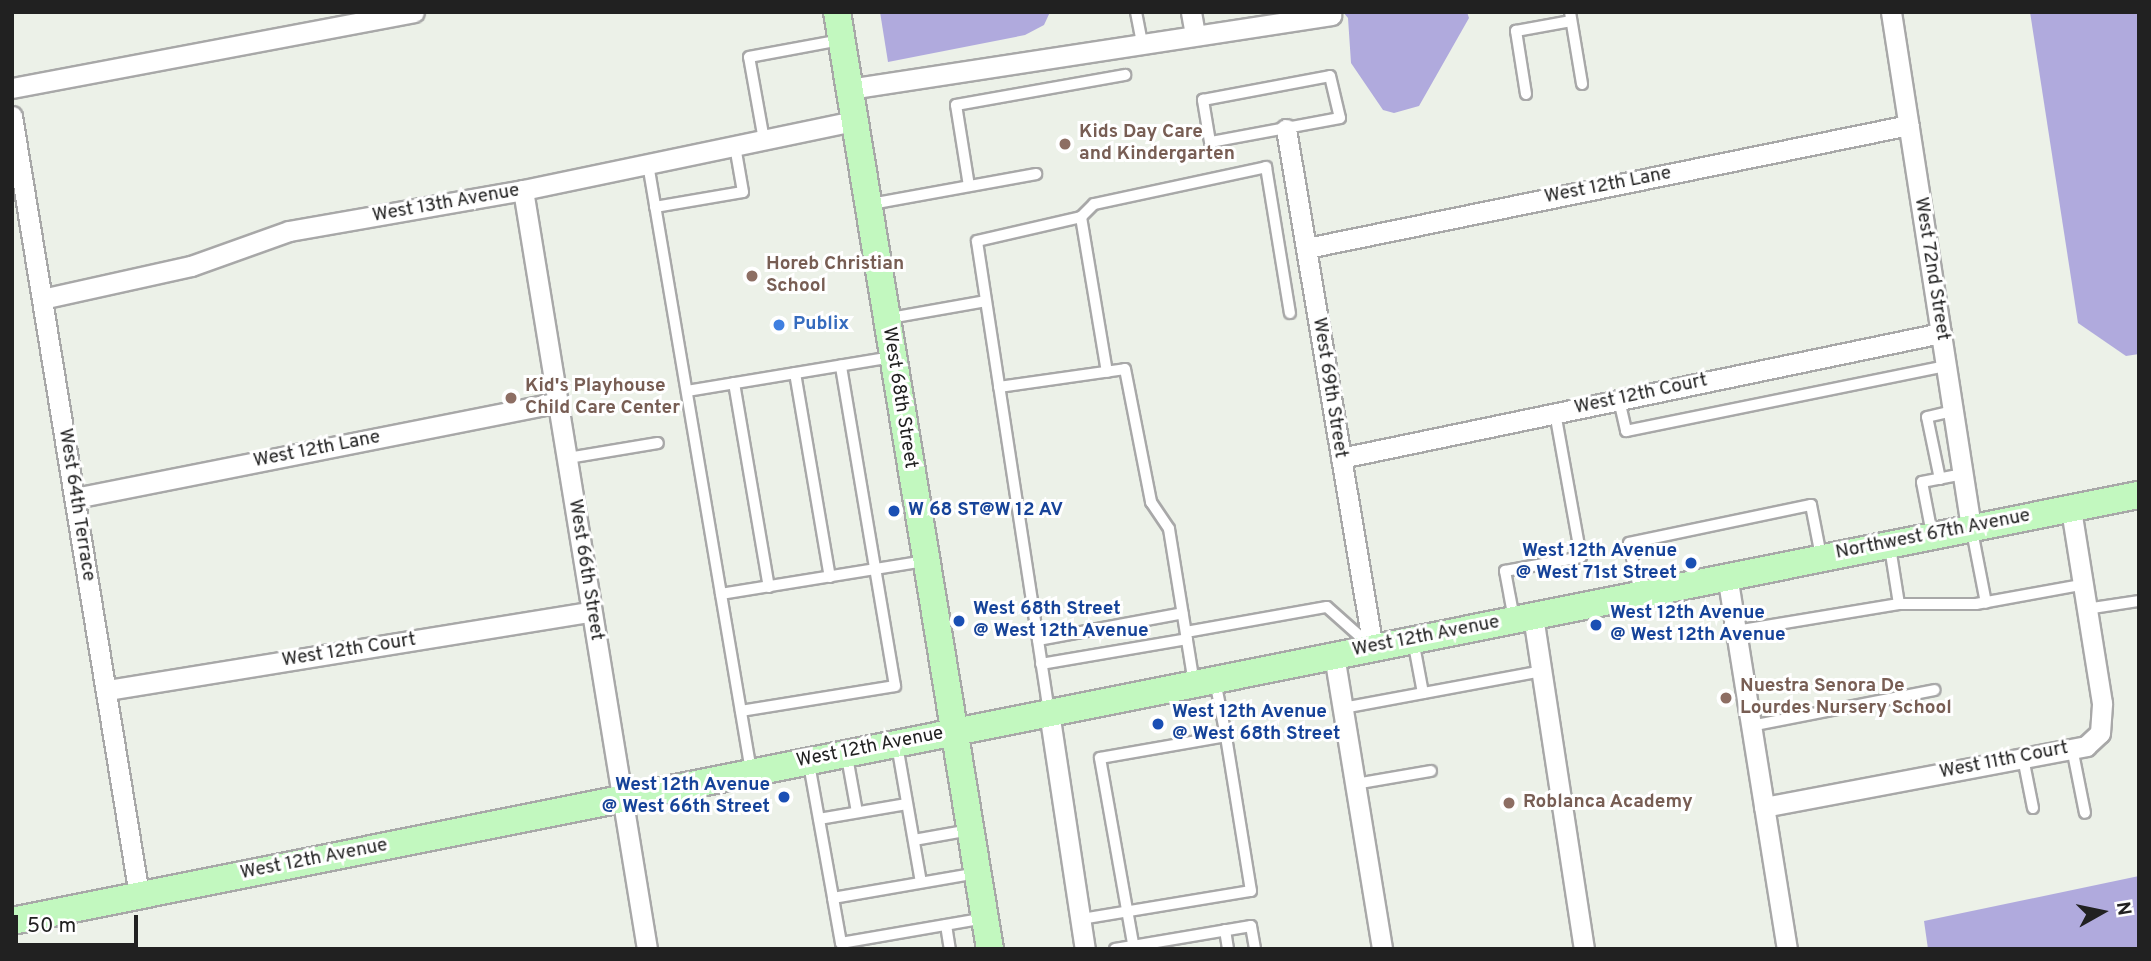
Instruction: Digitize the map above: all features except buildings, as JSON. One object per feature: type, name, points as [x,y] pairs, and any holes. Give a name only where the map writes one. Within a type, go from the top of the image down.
[{"type":"main road","name":"West 68th Street","points":[[837,12],[990,949]]},
{"type":"main road","name":"Northwest 67th Avenue","points":[[1727,575],[2139,495]]},
{"type":"main road","name":"West 12th Avenue","points":[[12,921],[1727,575]]},
{"type":"street","points":[[12,88],[414,12]]},
{"type":"street","points":[[1191,12],[1195,34]]},
{"type":"street","name":"West 72nd Street","points":[[1891,12],[1971,527]]},
{"type":"street","points":[[849,89],[1331,15]]},
{"type":"street","name":"West 64th Terrace","points":[[12,116],[139,895]]},
{"type":"street","name":"West 13th Avenue","points":[[42,299],[191,266],[289,232],[523,190],[854,121]]},
{"type":"street","name":"West 12th Lane","points":[[1307,248],[1909,125]]},
{"type":"street","name":"West 69th Street","points":[[1286,129],[1373,648]]},
{"type":"street","name":"West 66th Street","points":[[523,190],[647,949]]},
{"type":"street","name":"West 12th Court","points":[[1340,457],[1941,333]]},
{"type":"street","name":"West 12th Lane","points":[[75,498],[559,402]]},
{"type":"street","name":"West 11th Court","points":[[1764,807],[2086,746],[2100,733],[2102,703],[2081,585],[2071,509]]},
{"type":"street","points":[[1727,575],[1787,949]]},
{"type":"street","name":"West 12th Court","points":[[107,690],[591,612]]},
{"type":"street","points":[[1524,618],[1542,671],[1584,949]]},
{"type":"street","points":[[1334,655],[1382,949]]},
{"type":"street","points":[[1049,712],[1085,949]]},
{"type":"lane","points":[[1136,12],[1142,44]]},
{"type":"lane","points":[[1527,94],[1516,31],[1571,17],[1582,84]]},
{"type":"lane","points":[[764,140],[748,57],[841,40]]},
{"type":"lane","points":[[969,186],[956,105],[1125,75]]},
{"type":"lane","points":[[1330,76],[1340,118],[1286,129],[1210,142],[1203,100],[1330,76]]},
{"type":"lane","points":[[655,207],[743,192],[735,146]]},
{"type":"lane","points":[[648,164],[751,772]]},
{"type":"lane","points":[[1049,712],[976,241],[1081,216],[1094,204],[1266,167],[1290,313]]},
{"type":"lane","points":[[867,204],[1036,173]]},
{"type":"lane","points":[[1081,216],[1107,372]]},
{"type":"lane","points":[[886,319],[986,301]]},
{"type":"lane","points":[[687,391],[892,357]]},
{"type":"lane","points":[[741,711],[895,686],[841,366]]},
{"type":"lane","points":[[1619,400],[1626,431],[1946,366]]},
{"type":"lane","points":[[999,387],[1125,369],[1151,502],[1169,529],[1186,635],[1226,736],[1251,891],[1080,919]]},
{"type":"lane","points":[[795,373],[830,577]]},
{"type":"lane","points":[[734,383],[769,587]]},
{"type":"lane","points":[[1940,479],[1927,416],[1953,411]]},
{"type":"lane","points":[[1524,618],[1505,571],[1581,557],[1555,413]]},
{"type":"lane","points":[[568,458],[657,443]]},
{"type":"lane","points":[[1932,534],[1922,482],[1963,474]]},
{"type":"lane","points":[[1640,594],[1629,542],[1811,505],[1821,556]]},
{"type":"lane","points":[[1971,527],[1986,603]]},
{"type":"lane","points":[[1889,543],[1899,604]]},
{"type":"lane","points":[[721,594],[926,561]]},
{"type":"lane","points":[[1736,631],[1899,604],[1986,603],[2081,585]]},
{"type":"lane","points":[[2085,609],[2139,601]]},
{"type":"lane","points":[[1041,664],[1327,607],[1373,648]]},
{"type":"lane","points":[[1038,640],[1183,613]]},
{"type":"lane","points":[[1413,640],[1423,693]]},
{"type":"lane","points":[[1343,708],[1542,671]]},
{"type":"lane","points":[[1751,726],[1935,690]]},
{"type":"lane","points":[[1134,947],[1100,758],[1226,736]]},
{"type":"lane","points":[[897,743],[921,883]]},
{"type":"lane","points":[[2072,748],[2085,813]]},
{"type":"lane","points":[[846,753],[857,812]]},
{"type":"lane","points":[[2023,758],[2033,808]]},
{"type":"lane","points":[[809,760],[841,943],[985,918]]},
{"type":"lane","points":[[1355,784],[1431,771]]},
{"type":"lane","points":[[819,819],[907,804]]},
{"type":"lane","points":[[914,840],[970,830]]},
{"type":"lane","points":[[833,898],[977,873]]},
{"type":"lane","points":[[946,925],[950,949]]},
{"type":"lane","points":[[1115,949],[1251,926],[1255,949]]},
{"type":"lane","points":[[1225,930],[1228,949]]},
{"type":"shaded area","points":[[880,12],[1050,12],[1044,25],[1025,35],[888,62]]},
{"type":"shaded area","points":[[1343,12],[1467,12],[1469,18],[1419,106],[1394,113],[1383,110],[1351,63],[1348,18]]},
{"type":"shaded area","points":[[2030,12],[2139,12],[2139,354],[2126,356],[2078,323]]},
{"type":"shaded area","points":[[2139,876],[2139,949],[1928,949],[1924,921]]},
{"type":"place","name":"Kids Day Care and Kindergarten","points":[[1065,144]]},
{"type":"place","name":"Horeb Christian School","points":[[752,276]]},
{"type":"place","name":"Publix","points":[[779,325]]},
{"type":"place","name":"Kid's Playhouse Child Care Center","points":[[511,398]]},
{"type":"place","name":"W 68 ST@W 12 AV","points":[[894,511]]},
{"type":"place","name":"West 12th Avenue @ West 71st Street","points":[[1691,563]]},
{"type":"place","name":"West 68th Street @ West 12th Avenue","points":[[959,621]]},
{"type":"place","name":"West 12th Avenue @ West 12th Avenue","points":[[1596,625]]},
{"type":"place","name":"Nuestra Senora De Lourdes Nursery School","points":[[1726,698]]},
{"type":"place","name":"West 12th Avenue @ West 68th Street","points":[[1158,724]]},
{"type":"place","name":"West 12th Avenue @ West 66th Street","points":[[784,797]]},
{"type":"place","name":"Roblanca Academy","points":[[1509,803]]}]
